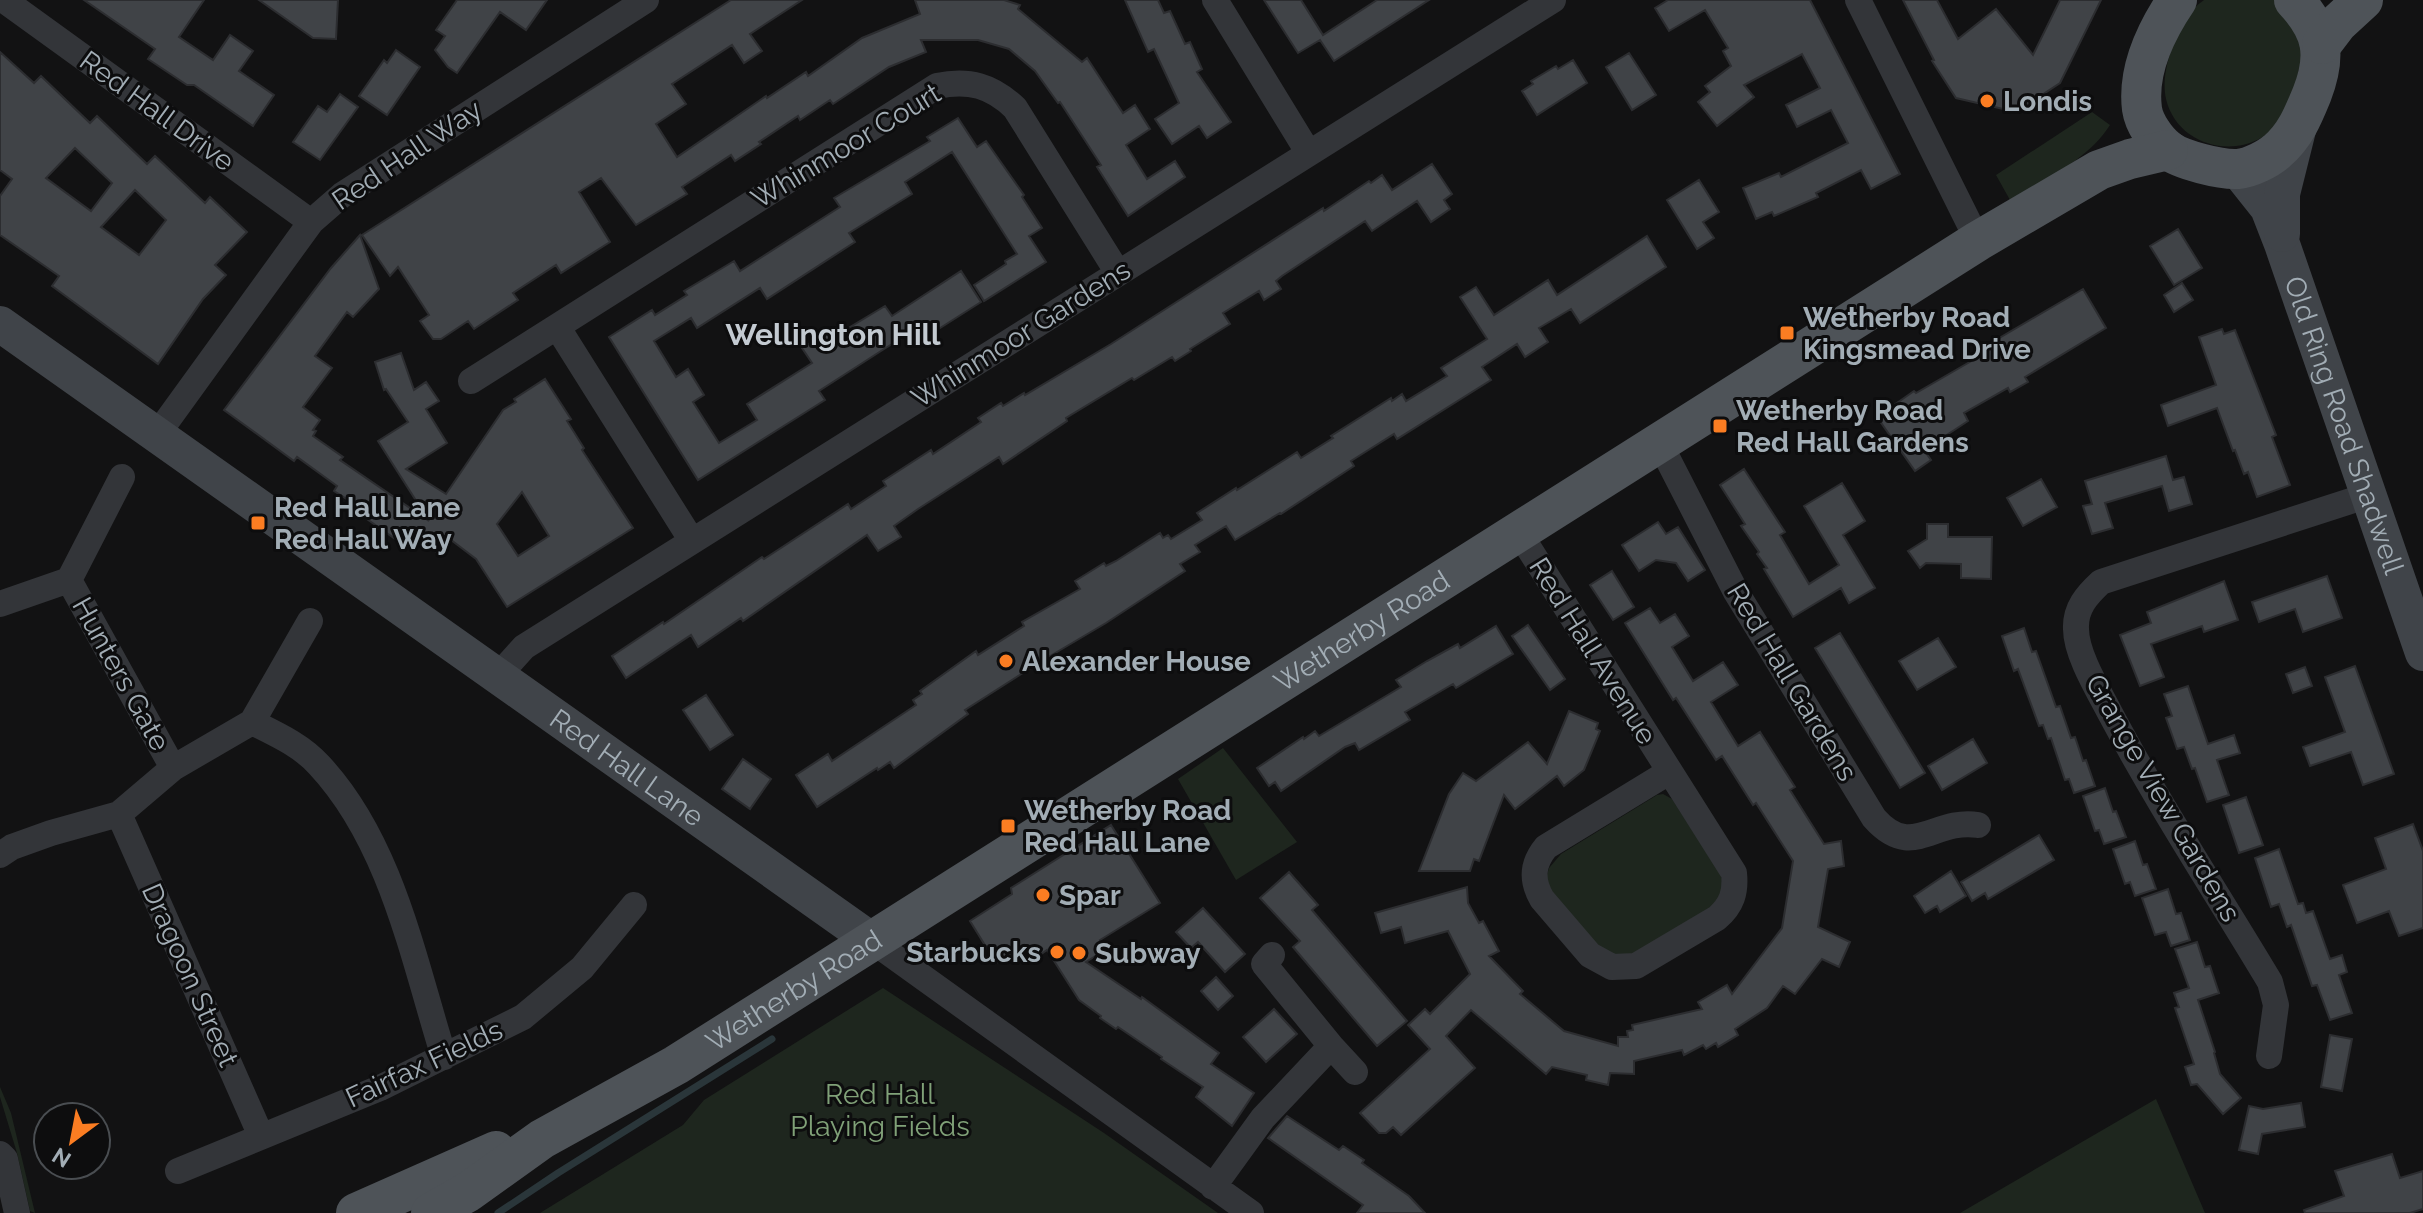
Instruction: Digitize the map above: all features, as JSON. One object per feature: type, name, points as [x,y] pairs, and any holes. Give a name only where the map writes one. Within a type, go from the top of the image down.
[{"type":"main road","points":[[2177,0],[2163,21],[2142,77],[2142,110],[2150,129],[2168,150],[2196,162],[2237,169],[2250,166],[2276,152],[2299,126],[2317,80],[2322,44],[2338,23],[2363,0]]},
{"type":"main road","points":[[2294,0],[2308,15],[2322,44]]},
{"type":"main road","points":[[2099,170],[2123,137],[2142,100]]},
{"type":"main road","points":[[2099,170],[2168,150]]},
{"type":"main road","name":"Wetherby Road","points":[[431,1213],[468,1192],[542,1139],[676,1065],[1978,241],[2099,170]]},
{"type":"main road","name":"Wetherby Road","points":[[356,1213],[485,1154],[542,1139]]},
{"type":"street","name":"Red Hall Drive","points":[[4,0],[311,222]]},
{"type":"street","points":[[1215,0],[1308,152]]},
{"type":"street","name":"Whinmoor Gardens","points":[[497,677],[524,647],[1553,0]]},
{"type":"street","points":[[1858,0],[1978,241]]},
{"type":"street","name":"Red Hall Way","points":[[156,436],[311,222],[342,195],[633,3]]},
{"type":"street","name":"Whinmoor Court","points":[[471,381],[937,86],[954,82],[988,88],[1015,108],[1118,273]]},
{"type":"street","name":"Old Ring Road Shadwell","points":[[2282,244],[2282,194],[2299,126]]},
{"type":"street","name":"Old Ring Road Shadwell","points":[[2237,169],[2268,208],[2282,244],[2423,653]]},
{"type":"street","name":"Red Hall Lane","points":[[0,324],[871,940],[1251,1213]]},
{"type":"street","points":[[558,328],[692,541]]},
{"type":"street","name":"Red Hall Gardens","points":[[1660,444],[1736,592],[1874,818],[1896,836],[1909,838],[1962,822],[1978,825]]},
{"type":"street","points":[[0,604],[69,580],[122,477]]},
{"type":"street","name":"Grange View Gardens","points":[[2269,1056],[2276,1005],[2270,982],[2138,766],[2104,701],[2079,646],[2076,628],[2079,610],[2088,594],[2101,582],[2369,495]]},
{"type":"street","name":"Red Hall Avenue","points":[[1518,531],[1734,873],[1736,885],[1733,898],[1717,918],[1636,966],[1612,967],[1590,955],[1542,899],[1536,890],[1534,867],[1546,847],[1669,772]]},
{"type":"street","name":"Hunters Gate","points":[[69,580],[173,768]]},
{"type":"street","points":[[0,855],[25,842],[119,814],[173,768],[252,722],[310,621]]},
{"type":"street","points":[[252,722],[287,739],[318,763],[359,816],[388,878],[444,1057]]},
{"type":"street","name":"Dragoon Street","points":[[119,814],[261,1136]]},
{"type":"street","name":"Fairfax Fields","points":[[178,1171],[380,1088],[523,1017],[582,968],[634,905]]},
{"type":"street","points":[[1272,955],[1264,964],[1355,1072]]},
{"type":"street","points":[[1213,1187],[1263,1118],[1331,1046]]},
{"type":"street","points":[[0,1154],[5,1159],[17,1213]]},
{"type":"green space","points":[[2204,0],[2275,0],[2288,11],[2295,26],[2302,54],[2291,99],[2282,118],[2269,132],[2253,142],[2218,146],[2201,141],[2186,131],[2174,117],[2166,99],[2166,72],[2176,38],[2189,15]]},
{"type":"green space","points":[[2092,112],[2110,125],[2090,149],[2065,168],[2010,200],[1996,175]]},
{"type":"green space","points":[[1223,748],[1297,842],[1236,880],[1178,779]]},
{"type":"green space","points":[[1663,794],[1672,799],[1721,875],[1720,901],[1632,957],[1621,958],[1599,949],[1551,896],[1546,878],[1549,868],[1561,854]]},
{"type":"green space","name":"Red Hall Playing Fields","points":[[883,988],[1104,1133],[1218,1213],[540,1213],[683,1125],[704,1100]]},
{"type":"green space","points":[[0,1087],[11,1113],[35,1213],[30,1211]]},
{"type":"green space","points":[[2156,1099],[2205,1213],[1960,1213]]},
{"type":"building","points":[[84,0],[204,0],[179,37],[213,60],[230,35],[253,51],[239,71],[274,95],[253,126],[194,85],[187,85],[148,59],[155,49]]},
{"type":"building","points":[[259,0],[338,0],[336,39],[313,38]]},
{"type":"building","points":[[457,0],[547,0],[526,30],[500,12],[457,73],[435,50],[445,36],[436,30]]},
{"type":"building","points":[[731,0],[802,0],[750,34],[762,51],[744,63],[732,45],[672,84],[686,104],[656,124],[677,157],[766,96],[806,72],[808,76],[862,38],[920,14],[915,0],[1004,0],[1020,5],[1018,9],[1082,62],[1087,58],[1123,113],[1135,105],[1150,129],[1126,145],[1147,179],[1175,161],[1185,177],[1128,216],[1097,167],[1101,165],[1060,102],[1035,71],[1009,49],[978,40],[921,40],[926,52],[889,67],[833,104],[830,100],[800,120],[798,116],[735,161],[731,155],[682,187],[687,194],[636,225],[601,178],[579,192],[610,242],[561,273],[556,265],[513,293],[518,300],[474,329],[468,321],[441,339],[433,339],[420,321],[429,315],[398,267],[390,276],[362,235]]},
{"type":"building","points":[[1125,0],[1158,0],[1164,13],[1170,11],[1185,44],[1190,42],[1202,69],[1197,72],[1231,122],[1207,138],[1199,126],[1172,144],[1155,119],[1179,103],[1154,49],[1148,52]]},
{"type":"building","points":[[1264,0],[1301,0],[1323,35],[1377,0],[1429,0],[1334,61],[1320,40],[1298,53]]},
{"type":"building","points":[[1668,0],[1810,0],[1900,174],[1871,189],[1861,170],[1816,193],[1818,197],[1774,216],[1772,212],[1756,219],[1743,188],[1779,173],[1781,177],[1848,143],[1831,110],[1797,127],[1786,105],[1820,88],[1802,54],[1744,85],[1754,97],[1717,126],[1698,102],[1710,92],[1705,86],[1731,66],[1723,51],[1728,48],[1705,10],[1669,31],[1655,8]]},
{"type":"building","points":[[1903,0],[1937,0],[1958,39],[1996,9],[2033,55],[2060,0],[2101,0],[2060,83],[2016,112],[1956,98],[1932,61]]},
{"type":"building","points":[[396,50],[420,67],[387,115],[359,96],[384,60],[387,63]]},
{"type":"building","points":[[0,52],[34,83],[41,76],[90,123],[97,116],[147,164],[155,156],[205,203],[210,197],[247,232],[215,265],[226,275],[203,299],[158,364],[52,286],[59,276],[0,235],[0,196],[12,179],[0,170]],"holes":[[[75,148],[112,183],[91,211],[46,178]],[[135,190],[166,220],[139,255],[101,227]]]},
{"type":"building","points":[[1629,53],[1656,95],[1632,110],[1606,67]]},
{"type":"building","points":[[1573,60],[1587,83],[1537,115],[1522,91],[1533,84],[1531,81]]},
{"type":"building","points":[[340,94],[358,107],[320,160],[293,142],[318,106],[327,112]]},
{"type":"building","points":[[958,118],[977,147],[986,141],[1024,195],[1022,197],[1042,228],[1029,236],[1046,262],[984,301],[974,285],[1017,254],[952,152],[905,182],[912,194],[849,233],[855,242],[767,299],[760,288],[697,328],[691,318],[654,341],[676,377],[688,369],[704,395],[693,402],[719,443],[757,420],[747,404],[812,363],[802,348],[827,333],[830,339],[885,306],[892,316],[961,271],[981,302],[926,337],[919,327],[819,391],[825,400],[698,480],[609,337],[652,310],[655,315],[687,295],[684,291],[734,261],[740,271],[840,207],[834,198],[930,141],[927,137]]},
{"type":"building","points":[[1432,164],[1452,194],[1444,200],[1450,209],[1431,222],[1417,201],[1372,231],[1365,221],[1282,276],[1276,281],[1281,289],[1264,300],[1259,291],[1223,313],[1230,324],[1191,351],[1175,361],[1172,357],[1134,380],[1132,378],[1066,418],[1067,421],[1003,464],[999,457],[918,509],[894,526],[901,537],[878,551],[867,535],[743,621],[741,618],[698,647],[691,635],[626,678],[612,656],[848,504],[851,509],[886,486],[883,481],[931,450],[933,454],[981,422],[978,418],[1001,403],[1003,406],[1025,395],[1111,344],[1323,208],[1324,211],[1382,175],[1392,190]]},
{"type":"building","points":[[1699,180],[1719,212],[1703,222],[1714,238],[1697,249],[1667,200]]},
{"type":"building","points":[[2178,229],[2202,268],[2174,285],[2150,246]]},
{"type":"building","points":[[360,235],[379,289],[353,317],[347,312],[315,356],[332,368],[303,407],[320,420],[313,430],[316,431],[313,436],[343,457],[340,460],[429,521],[378,441],[408,422],[384,390],[375,362],[401,353],[414,390],[426,382],[439,401],[426,409],[447,443],[406,469],[446,494],[503,410],[545,379],[571,419],[567,421],[584,448],[582,450],[633,528],[507,607],[476,559],[451,540],[441,555],[414,538],[408,548],[364,517],[367,512],[334,491],[337,486],[297,457],[294,461],[224,410],[331,268]],"holes":[[[522,492],[549,536],[518,556],[497,524]]]},
{"type":"building","points":[[1647,236],[1666,267],[1580,323],[1571,309],[1539,328],[1548,342],[1525,357],[1517,344],[1482,367],[1491,380],[1397,439],[1394,434],[1351,461],[1354,466],[1281,514],[1235,540],[1226,526],[1195,545],[1200,552],[1180,564],[1185,571],[965,710],[968,714],[894,768],[890,762],[877,768],[817,807],[796,775],[828,754],[832,761],[916,705],[913,700],[922,694],[920,691],[976,651],[978,655],[1024,626],[1022,622],[1080,589],[1075,581],[1104,563],[1106,566],[1116,561],[1160,533],[1163,538],[1168,535],[1171,539],[1202,520],[1197,513],[1236,488],[1297,452],[1301,458],[1391,398],[1392,401],[1402,394],[1406,401],[1447,376],[1441,368],[1487,339],[1460,297],[1476,287],[1494,315],[1548,280],[1557,295]]},
{"type":"building","points":[[2182,283],[2193,300],[2174,312],[2164,295]]},
{"type":"building","points":[[2083,289],[2106,328],[2025,377],[2028,382],[2010,392],[2008,388],[1964,413],[1968,421],[1924,450],[1931,460],[1915,471],[1877,417],[1914,391],[1916,393],[1987,352],[1984,347]]},
{"type":"building","points":[[2222,329],[2224,334],[2235,330],[2276,435],[2272,437],[2290,485],[2257,497],[2248,472],[2244,474],[2233,451],[2217,408],[2168,426],[2161,405],[2216,385],[2199,337]]},
{"type":"building","points":[[2166,456],[2173,480],[2184,477],[2192,504],[2169,511],[2162,486],[2105,503],[2113,528],[2092,534],[2083,506],[2092,504],[2085,481]]},
{"type":"building","points":[[1744,469],[1785,532],[1780,535],[1809,584],[1839,565],[1804,506],[1842,483],[1865,521],[1843,535],[1875,588],[1849,603],[1841,588],[1793,617],[1764,569],[1767,568],[1757,554],[1759,552],[1741,526],[1745,524],[1720,485]]},
{"type":"building","points":[[2041,479],[2057,507],[2023,526],[2007,498]]},
{"type":"building","points":[[1658,522],[1666,534],[1678,527],[1705,570],[1688,581],[1676,563],[1656,560],[1639,571],[1622,545]]},
{"type":"building","points":[[1927,524],[1948,524],[1948,537],[1992,537],[1991,579],[1961,578],[1961,564],[1926,563],[1920,568],[1908,551],[1927,539]]},
{"type":"building","points":[[1612,571],[1634,607],[1613,620],[1590,585]]},
{"type":"building","points":[[2327,576],[2342,618],[2303,632],[2295,609],[2259,622],[2252,602]]},
{"type":"building","points":[[2224,581],[2238,620],[2204,632],[2202,626],[2151,644],[2164,677],[2140,686],[2120,635],[2151,623],[2147,612]]},
{"type":"building","points":[[1650,608],[1660,623],[1675,614],[1689,636],[1672,647],[1693,681],[1723,662],[1738,685],[1711,702],[1738,746],[1760,732],[1795,787],[1790,790],[1824,844],[1841,841],[1844,866],[1828,869],[1818,927],[1850,942],[1839,967],[1822,959],[1795,994],[1783,986],[1767,1008],[1735,1029],[1738,1035],[1718,1047],[1716,1043],[1706,1049],[1703,1045],[1684,1055],[1682,1050],[1634,1061],[1634,1074],[1610,1073],[1608,1085],[1586,1080],[1587,1075],[1552,1067],[1546,1074],[1471,1010],[1446,1036],[1475,1068],[1401,1135],[1393,1127],[1386,1133],[1379,1133],[1360,1113],[1430,1049],[1408,1025],[1425,1009],[1430,1014],[1470,974],[1448,931],[1405,943],[1401,927],[1381,933],[1375,913],[1467,887],[1468,903],[1479,923],[1483,921],[1499,951],[1489,956],[1523,991],[1520,994],[1564,1031],[1618,1046],[1618,1037],[1628,1037],[1627,1031],[1633,1030],[1632,1025],[1702,1009],[1698,1002],[1727,985],[1732,994],[1782,928],[1793,861],[1722,756],[1716,760],[1676,698],[1673,700],[1625,623]]},
{"type":"building","points":[[1528,625],[1565,679],[1550,690],[1512,636]]},
{"type":"building","points":[[1496,626],[1513,654],[1456,688],[1453,684],[1405,712],[1410,720],[1359,750],[1355,743],[1345,747],[1281,791],[1275,782],[1269,786],[1257,768],[1303,737],[1315,731],[1319,736],[1401,687],[1396,680],[1427,661],[1458,644],[1460,648]]},
{"type":"building","points":[[2024,628],[2032,652],[2036,651],[2056,707],[2060,706],[2071,738],[2075,737],[2095,786],[2074,793],[2069,779],[2065,780],[2051,738],[2048,739],[2043,725],[2039,726],[2018,669],[2014,671],[2002,636]]},
{"type":"building","points":[[1840,633],[1925,773],[1900,788],[1815,648]]},
{"type":"building","points":[[1938,638],[1956,667],[1917,690],[1899,661]]},
{"type":"building","points":[[2355,666],[2394,774],[2363,785],[2351,752],[2310,766],[2303,747],[2345,732],[2325,677]]},
{"type":"building","points":[[2305,667],[2312,686],[2293,693],[2286,674]]},
{"type":"building","points":[[2188,686],[2208,744],[2234,735],[2240,753],[2217,760],[2229,795],[2207,802],[2195,768],[2192,769],[2184,747],[2177,749],[2166,718],[2172,716],[2164,694]]},
{"type":"building","points":[[706,695],[733,735],[710,750],[683,710]]},
{"type":"building","points":[[1569,711],[1598,723],[1596,729],[1600,731],[1584,770],[1564,786],[1557,776],[1515,809],[1504,795],[1479,861],[1474,859],[1470,871],[1419,871],[1449,794],[1463,773],[1476,781],[1528,742],[1547,764]]},
{"type":"building","points":[[1973,739],[1987,763],[1942,790],[1928,766]]},
{"type":"building","points":[[743,759],[771,779],[750,809],[722,789]]},
{"type":"building","points":[[2105,788],[2126,837],[2104,844],[2099,830],[2095,831],[2083,796]]},
{"type":"building","points":[[2246,797],[2263,845],[2239,853],[2223,805]]},
{"type":"building","points":[[2413,824],[2423,851],[2423,928],[2399,936],[2389,911],[2357,923],[2343,885],[2386,869],[2375,838]]},
{"type":"building","points":[[1111,825],[1160,903],[1100,940],[1105,950],[1086,962],[1142,997],[1219,1053],[1211,1064],[1254,1093],[1232,1126],[1196,1097],[1203,1087],[1118,1027],[1116,1029],[1100,1018],[1079,1000],[1047,950],[1033,960],[1024,945],[996,963],[970,921],[1012,894],[1011,888]]},
{"type":"building","points":[[2039,835],[2054,860],[1988,899],[1985,893],[1972,901],[1961,882]]},
{"type":"building","points":[[2135,841],[2156,889],[2135,896],[2130,882],[2125,884],[2113,849]]},
{"type":"building","points":[[2279,849],[2298,904],[2303,903],[2306,913],[2313,911],[2330,959],[2342,955],[2347,972],[2339,975],[2352,1013],[2330,1020],[2317,985],[2312,986],[2291,925],[2287,927],[2279,904],[2271,907],[2255,858]]},
{"type":"building","points":[[1951,871],[1966,896],[1940,912],[1937,906],[1925,913],[1914,896]]},
{"type":"building","points":[[1289,872],[1318,905],[1312,910],[1407,1021],[1377,1046],[1293,947],[1300,941],[1260,898]]},
{"type":"building","points":[[2168,889],[2176,914],[2181,913],[2190,940],[2171,946],[2166,932],[2155,935],[2142,898]]},
{"type":"building","points":[[1203,908],[1245,954],[1225,972],[1198,942],[1191,948],[1176,932]]},
{"type":"building","points":[[2197,942],[2205,967],[2210,966],[2219,993],[2198,1000],[2220,1074],[2241,1098],[2223,1114],[2197,1084],[2191,1085],[2185,1067],[2194,1064],[2175,1008],[2179,1007],[2174,993],[2189,988],[2175,949]]},
{"type":"building","points":[[1216,977],[1233,996],[1218,1010],[1201,991]]},
{"type":"building","points":[[1274,1009],[1297,1034],[1266,1062],[1243,1037]]},
{"type":"building","points":[[2330,1035],[2352,1039],[2342,1091],[2321,1087]]},
{"type":"building","points":[[2301,1103],[2305,1127],[2262,1134],[2258,1154],[2239,1150],[2249,1106],[2263,1109]]},
{"type":"building","points":[[1287,1116],[1339,1150],[1343,1146],[1364,1160],[1362,1163],[1409,1196],[1425,1213],[1357,1213],[1363,1205],[1268,1138]]},
{"type":"building","points":[[2392,1154],[2400,1178],[2423,1171],[2423,1209],[2410,1213],[2305,1213],[2304,1210],[2344,1196],[2335,1171]]},
{"type":"waterway","points":[[498,1213],[772,1039]]},
{"type":"place","name":"Londis","points":[[1987,101]]},
{"type":"place","name":"Wetherby Road Kingsmead Drive","points":[[1787,333]]},
{"type":"place","name":"Wetherby Road Red Hall Gardens","points":[[1720,426]]},
{"type":"place","name":"Red Hall Lane Red Hall Way","points":[[258,523]]},
{"type":"place","name":"Alexander House","points":[[1006,661]]},
{"type":"place","name":"Wetherby Road Red Hall Lane","points":[[1008,826]]},
{"type":"place","name":"Spar","points":[[1043,895]]},
{"type":"place","name":"Starbucks","points":[[1057,952]]},
{"type":"place","name":"Subway","points":[[1079,953]]},
{"type":"district","name":"Wellington Hill","points":[[833,334]]}]
